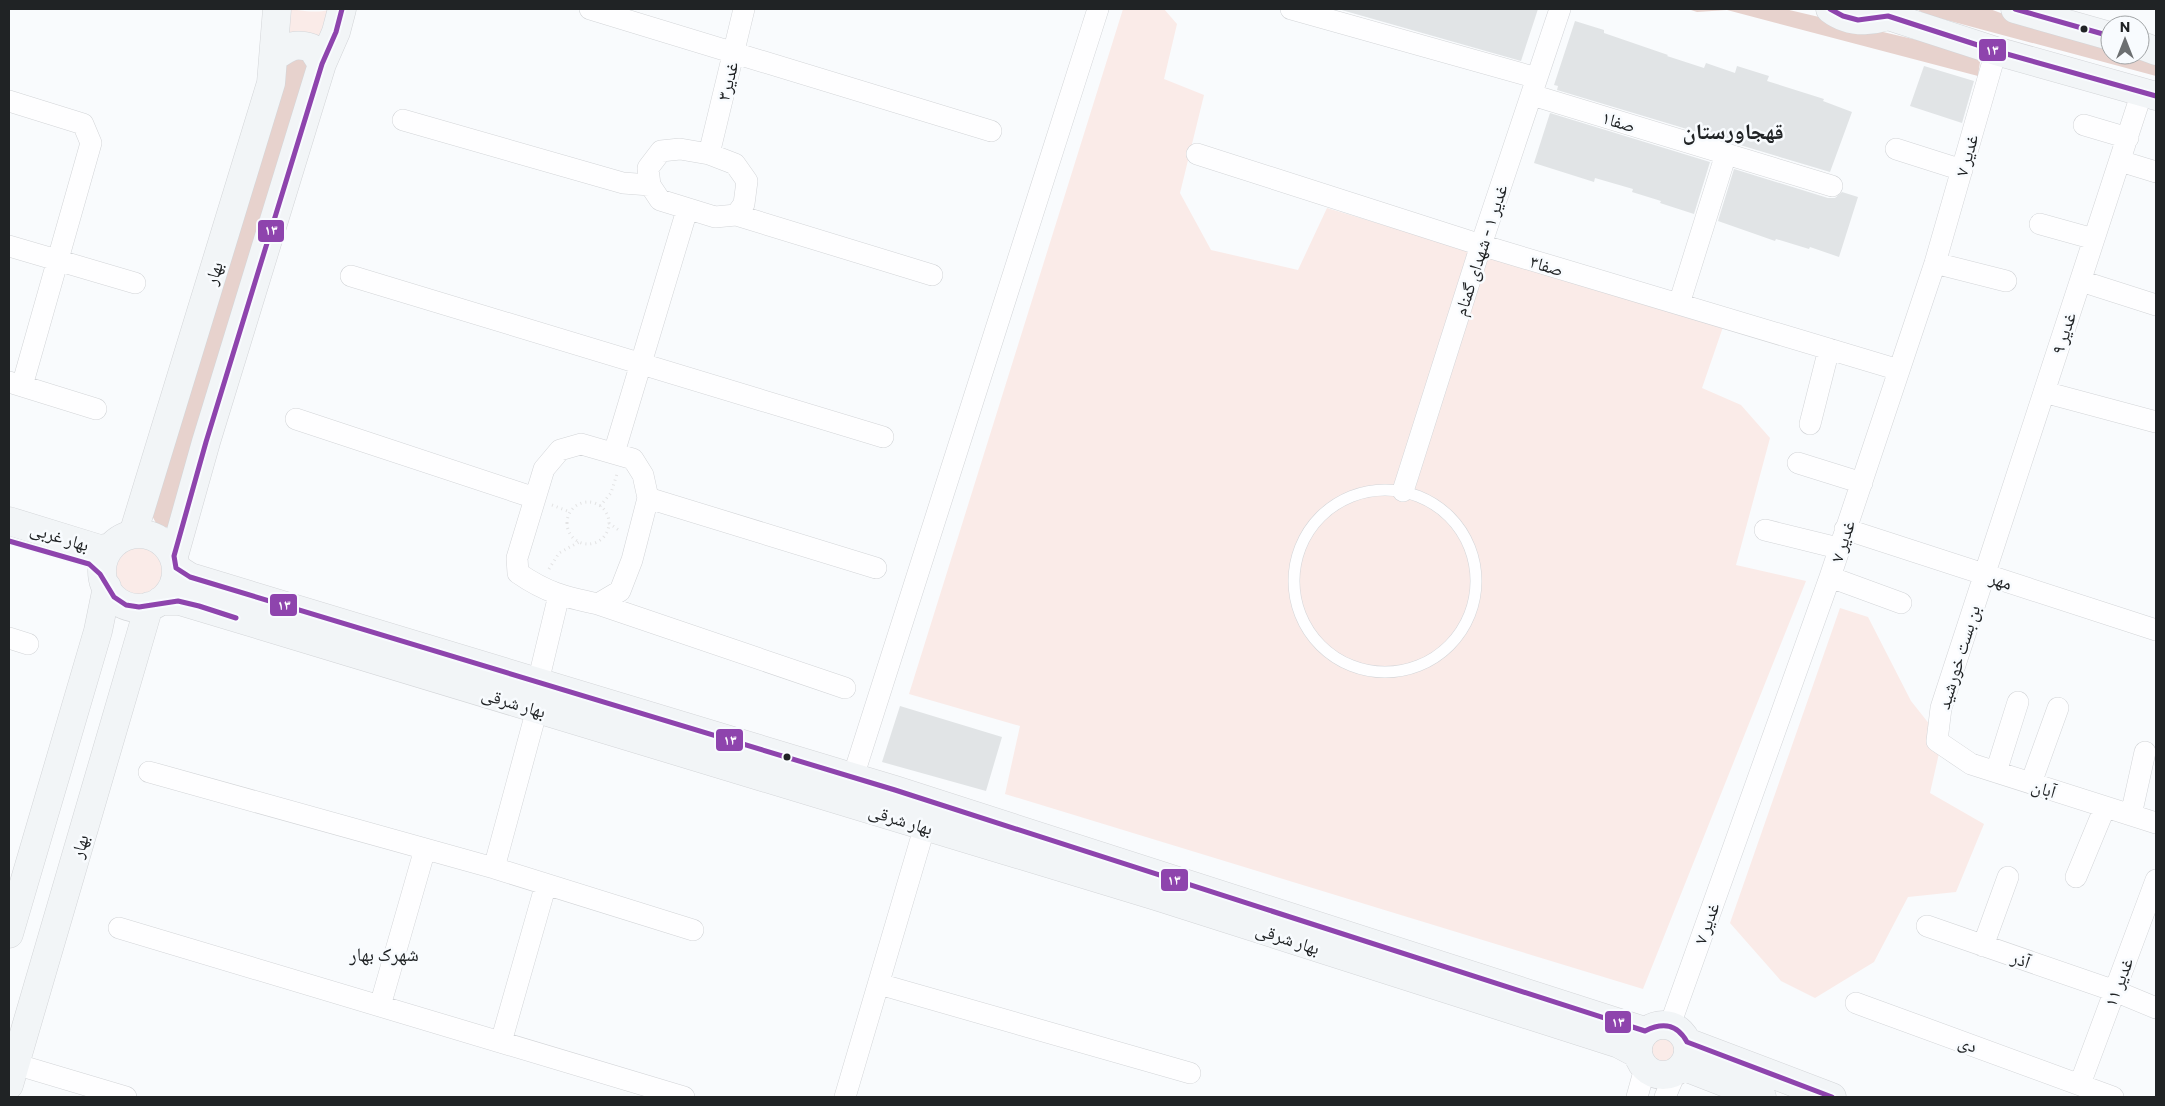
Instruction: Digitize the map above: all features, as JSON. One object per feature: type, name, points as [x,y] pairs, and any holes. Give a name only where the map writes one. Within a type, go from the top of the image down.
[{"type":"street","name":"بهار","points":[[122,540],[271,83],[277,9]]},
{"type":"street","points":[[105,582],[114,597],[124,604],[136,607],[155,603],[169,592],[175,581],[175,562],[212,424],[322,64],[336,32],[342,9]]},
{"type":"street","points":[[590,9],[991,131]]},
{"type":"street","name":"غدیر۳","points":[[709,154],[744,9]]},
{"type":"street","points":[[853,778],[1098,9]]},
{"type":"street","name":"صفا۱","points":[[1291,9],[1534,86],[1706,147],[1724,162],[1832,186]]},
{"type":"street","name":"غدیر ۱ - شهدای گمنام","points":[[1403,491],[1481,245],[1560,9]]},
{"type":"street","points":[[1830,9],[1848,18],[1861,21],[1875,20],[1894,12],[1996,51],[2149,94]]},
{"type":"street","points":[[2015,9],[2100,33]]},
{"type":"street","points":[[274,57],[291,46],[301,44],[312,48],[322,64]]},
{"type":"street","name":"غدیر ۷","points":[[1663,1051],[1862,483],[1935,263],[1996,51]]},
{"type":"street","name":"غدیر ۹","points":[[1984,574],[2120,161],[2128,138],[2149,94]]},
{"type":"street","points":[[9,101],[83,124],[91,143],[58,261],[15,384],[96,409]]},
{"type":"street","points":[[403,120],[623,183],[650,185]]},
{"type":"street","points":[[2084,125],[2128,138]]},
{"type":"street","points":[[1896,148],[1962,170]]},
{"type":"street","points":[[736,215],[744,204],[747,181],[735,164],[709,154],[680,149],[661,151],[648,168],[650,185],[660,200],[687,210],[715,217],[736,215],[932,276]]},
{"type":"street","name":"صفا۳","points":[[1197,154],[1481,245],[1899,370]]},
{"type":"street","points":[[2120,161],[2156,172]]},
{"type":"street","points":[[1679,304],[1724,162]]},
{"type":"street","points":[[614,453],[687,210]]},
{"type":"street","points":[[2040,224],[2094,239]]},
{"type":"street","points":[[9,246],[135,283]]},
{"type":"street","points":[[1935,263],[2006,281]]},
{"type":"street","points":[[351,276],[883,438]]},
{"type":"street","points":[[2081,281],[2156,305]]},
{"type":"street","points":[[1810,424],[1829,349]]},
{"type":"street","points":[[2044,392],[2156,422]]},
{"type":"street","points":[[296,420],[535,498]]},
{"type":"street","points":[[598,604],[620,590],[632,560],[648,498],[643,475],[633,459],[581,444],[560,450],[544,469],[517,558],[518,573],[538,587],[559,596],[598,604],[845,688]]},
{"type":"street","points":[[1798,463],[1862,483]]},
{"type":"street","points":[[648,498],[876,568]]},
{"type":"street","name":"بهار غربی","points":[[9,521],[100,548],[122,540]]},
{"type":"street","name":"مهر","points":[[1765,530],[1842,539],[1984,574],[2156,630]]},
{"type":"street","points":[[9,934],[98,631],[105,582],[104,560],[122,540],[145,534],[157,538],[167,546],[175,562]]},
{"type":"street","name":"بهار غربی","points":[[9,541],[89,564],[105,582]]},
{"type":"street","name":"بهار شرقی","points":[[175,562],[190,577],[538,696],[928,814],[1146,893],[1609,1041],[1663,1051]]},
{"type":"street","name":"بن بست خورشید","points":[[1937,741],[1941,708],[1984,574]]},
{"type":"street","points":[[1830,576],[1900,603]]},
{"type":"street","points":[[494,868],[538,696],[559,596]]},
{"type":"street","name":"بهار شرقی","points":[[155,603],[180,601],[853,778],[928,814]]},
{"type":"street","name":"بهار","points":[[12,1075],[155,603]]},
{"type":"street","points":[[1996,772],[2018,702]]},
{"type":"street","points":[[2031,783],[2058,708]]},
{"type":"street","name":"آبان","points":[[1937,741],[1970,764],[2156,823]]},
{"type":"street","points":[[2131,815],[2145,752]]},
{"type":"street","points":[[149,772],[494,868],[693,930]]},
{"type":"street","points":[[2076,877],[2105,807]]},
{"type":"street","points":[[845,1097],[928,814]]},
{"type":"street","points":[[380,1006],[425,849]]},
{"type":"street","points":[[1983,946],[2008,877]]},
{"type":"street","name":"غدیر ۱۱","points":[[2081,1091],[2156,880]]},
{"type":"street","points":[[501,1042],[546,884]]},
{"type":"street","name":"آذر","points":[[1927,926],[2115,991],[2156,1008]]},
{"type":"street","points":[[119,928],[684,1097]]},
{"type":"street","points":[[879,984],[1190,1073]]},
{"type":"street","name":"دی","points":[[1856,1003],[2081,1091],[2113,1097]]},
{"type":"street","points":[[1638,1097],[1663,1051]]},
{"type":"street","points":[[1663,1051],[1665,1097]]},
{"type":"street","points":[[1663,1051],[1762,1097]]},
{"type":"street","points":[[1663,1051],[1832,1097]]},
{"type":"street","points":[[12,1075],[126,1097]]},
{"type":"street","points":[[2062,1097],[2081,1091]]},
{"type":"lane","points":[[1382,490],[1403,491],[1423,498],[1435,505],[1456,523],[1468,541],[1474,561],[1477,582],[1475,596],[1466,623],[1454,640],[1438,655],[1420,664],[1399,670],[1378,671],[1357,667],[1338,658],[1321,645],[1308,629],[1299,610],[1294,589],[1295,568],[1300,548],[1310,529],[1341,501],[1361,493],[1382,490]]},
{"type":"path","points":[[600,506],[611,493],[618,477],[614,453]]},
{"type":"path","points":[[538,587],[559,553],[579,542],[592,543],[599,541],[608,530],[608,516],[600,506],[594,503],[580,503],[570,512],[569,532],[579,542]]},
{"type":"shaded area","points":[[281,9],[329,10],[321,56],[279,48]]},
{"type":"shaded area","points":[[1123,9],[1164,9],[1177,24],[1164,79],[1204,95],[1180,193],[1211,250],[1298,270],[1327,208],[1723,327],[1702,388],[1741,405],[1770,438],[1736,565],[1806,581],[1643,989],[1005,794],[1020,726],[909,694]]},
{"type":"shaded area","points":[[1688,9],[1785,9],[1981,55],[1978,76],[1727,10],[1697,12]]},
{"type":"shaded area","points":[[1917,9],[1990,9],[2030,24],[2100,43],[2100,61],[1924,14]]},
{"type":"shaded area","points":[[312,56],[175,527],[164,527],[156,523],[150,512],[279,61]]},
{"type":"shaded area","points":[[2150,57],[2156,58],[2156,76],[2115,65],[2150,65]]},
{"type":"shaded area","points":[[143,538],[157,543],[163,548],[169,569],[169,586],[167,589],[144,601],[128,603],[112,591],[107,579],[107,565],[112,553],[121,543]]},
{"type":"shaded area","points":[[1840,608],[1868,617],[1911,701],[1942,740],[1930,793],[1984,824],[1956,892],[1908,897],[1874,962],[1815,998],[1781,981],[1730,923]]},
{"type":"shaded area","points":[[1659,1028],[1672,1030],[1681,1039],[1685,1048],[1671,1070],[1657,1071],[1650,1068],[1642,1042],[1652,1031]]},
{"type":"building","points":[[1338,9],[1538,9],[1521,61]]},
{"type":"building","points":[[1575,21],[1704,68],[1706,63],[1735,73],[1737,66],[1769,76],[1767,81],[1824,99],[1823,101],[1852,112],[1830,172],[1557,90],[1558,86],[1554,85]]},
{"type":"building","points":[[1924,66],[1974,81],[1962,123],[1910,106]]},
{"type":"building","points":[[1550,113],[1710,162],[1694,214],[1632,192],[1633,189],[1595,178],[1594,182],[1534,163]]},
{"type":"building","points":[[1734,169],[1828,198],[1835,198],[1842,192],[1858,197],[1839,257],[1810,247],[1809,249],[1776,239],[1775,241],[1718,221]]},
{"type":"building","points":[[900,706],[1002,737],[986,791],[882,762]]},
{"type":"transit line","name":"۱۳","points":[[342,9],[336,32],[322,64],[206,442],[174,556],[176,568],[190,577],[895,790],[1645,1031],[1658,1026],[1669,1026],[1679,1031],[1687,1042],[1832,1097]]},
{"type":"transit line","name":"۱۳","points":[[1830,9],[1843,16],[1858,20],[1888,16],[1996,51],[2156,96]]},
{"type":"transit line","name":"۱۳","points":[[2015,9],[2100,33]]},
{"type":"transit line","name":"۱۳","points":[[9,541],[89,564],[100,574],[114,597],[126,605],[139,607],[178,601],[236,618]]},
{"type":"district","name":"قهجاورستان","points":[[1733,130]]},
{"type":"district","name":"شهرک بهار","points":[[384,953]]}]
